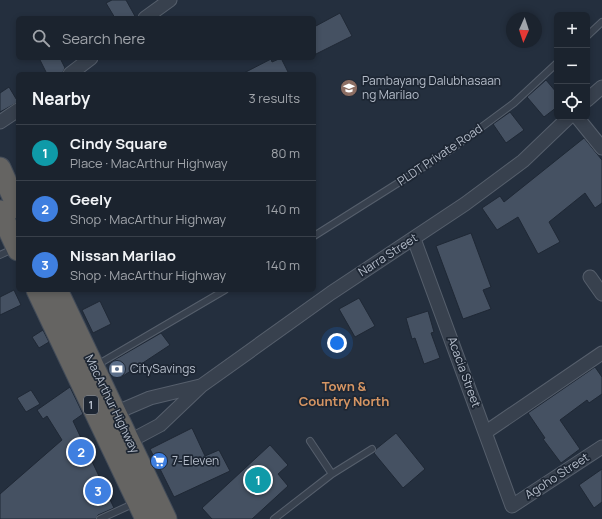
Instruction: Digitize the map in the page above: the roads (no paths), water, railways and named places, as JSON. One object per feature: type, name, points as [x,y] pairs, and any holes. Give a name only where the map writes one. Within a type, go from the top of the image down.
[{"type":"highway","points":[[0,168],[16,204]]},
{"type":"highway","points":[[0,211],[10,243]]},
{"type":"highway","name":"MacArthur Highway","points":[[38,292],[142,510]]},
{"type":"highway","name":"MacArthur Highway","points":[[58,292],[166,519]]},
{"type":"street","points":[[148,16],[170,0]]},
{"type":"street","points":[[73,72],[88,60]]},
{"type":"street","points":[[590,97],[602,87]]},
{"type":"street","points":[[0,122],[16,111]]},
{"type":"street","name":"Narra Street","points":[[130,441],[160,425],[201,386],[331,293],[465,204],[523,161],[566,120]]},
{"type":"street","points":[[579,120],[602,148]]},
{"type":"street","name":"Acacia Street","points":[[414,239],[512,506]]},
{"type":"street","points":[[590,277],[602,294]]},
{"type":"street","points":[[486,432],[602,353]]},
{"type":"street","name":"Narra Street","points":[[116,413],[150,398],[201,386]]},
{"type":"street","name":"Agoho Street","points":[[512,506],[602,447]]},
{"type":"lane","points":[[590,33],[602,22]]},
{"type":"lane","name":"PLDT Private Road","points":[[316,235],[452,149],[514,103],[554,66]]},
{"type":"lane","points":[[94,367],[222,292]]},
{"type":"lane","points":[[310,441],[332,474]]},
{"type":"lane","points":[[274,519],[332,474],[372,448]]},
{"type":"lane","points":[[100,519],[142,510]]},
{"type":"place","name":"Pambayang Dalubhasaan ng Marilao","points":[[349,88]]},
{"type":"place","name":"CitySavings","points":[[117,369]]},
{"type":"place","name":"Geely","points":[[81,452]]},
{"type":"place","name":"7-Eleven","points":[[159,461]]},
{"type":"place","name":"Cindy Square","points":[[258,480]]},
{"type":"place","name":"Nissan Marilao","points":[[98,491]]},
{"type":"district","name":"Town & Country North","points":[[344,394]]}]
